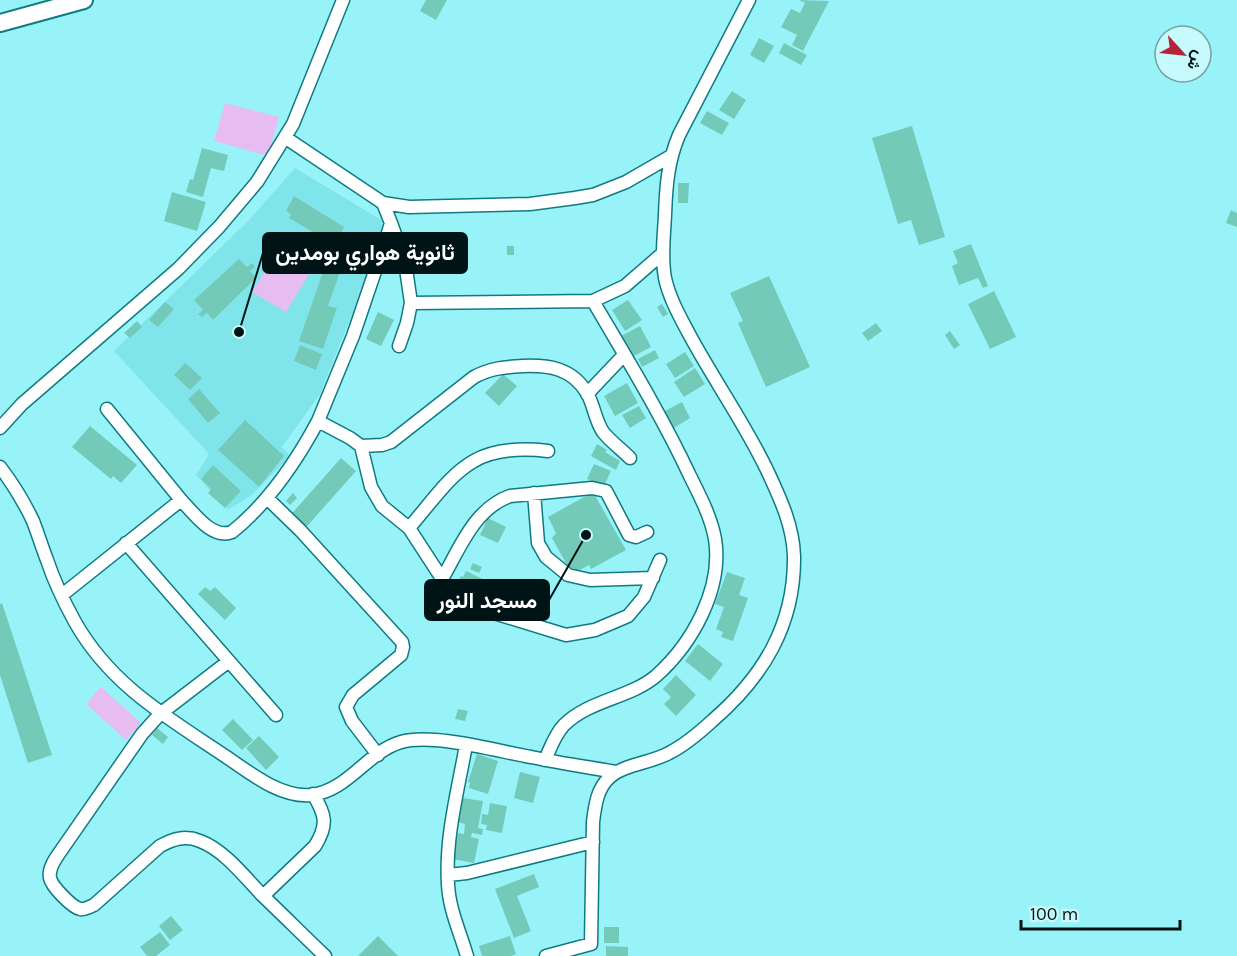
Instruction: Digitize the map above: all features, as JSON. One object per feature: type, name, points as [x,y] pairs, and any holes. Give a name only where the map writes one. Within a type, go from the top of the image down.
[{"type":"main road","points":[[0,23],[84,0]]},
{"type":"street","points":[[1,423],[186,261],[243,199],[286,138],[343,0]]},
{"type":"street","points":[[546,956],[591,950],[593,822],[598,794],[603,784],[616,772],[668,754],[684,745],[745,690],[761,670],[778,640],[792,587],[794,557],[788,518],[762,461],[674,305],[665,278],[663,253],[670,156],[749,0]]},
{"type":"street","points":[[286,138],[383,203],[425,207],[530,204],[592,195],[626,182],[670,156]]},
{"type":"street","points":[[383,203],[405,262],[411,303],[399,346]]},
{"type":"street","points":[[107,409],[181,500],[207,527],[215,532],[227,534],[240,526],[267,498],[318,422],[353,336],[391,223]]},
{"type":"street","points":[[411,303],[593,302],[625,286],[663,253]]},
{"type":"street","points":[[544,760],[562,726],[596,706],[653,678],[672,660],[707,603],[715,572],[715,540],[706,509],[682,459],[593,302]]},
{"type":"street","points":[[587,394],[624,355]]},
{"type":"street","points":[[361,446],[391,442],[474,377],[493,368],[549,366],[561,370],[577,382],[587,394],[593,412],[604,432],[630,458]]},
{"type":"street","points":[[318,422],[361,446],[375,496],[382,506],[409,528],[455,596],[481,609],[566,635],[595,630],[628,616],[644,597],[660,560]]},
{"type":"street","points":[[409,528],[450,478],[472,461],[490,453],[510,449],[548,451]]},
{"type":"street","points":[[0,467],[20,496],[62,595],[85,638],[101,659],[160,714],[274,787],[303,795],[326,792],[397,743],[415,740],[466,745],[616,772]]},
{"type":"street","points":[[442,579],[476,520],[499,500],[510,496],[592,488],[606,491],[629,535],[636,537],[647,532]]},
{"type":"street","points":[[534,493],[538,543],[546,557],[568,575],[590,580],[653,578]]},
{"type":"street","points":[[267,498],[300,530],[402,642],[404,647],[401,655],[353,695],[346,707],[352,721],[378,755]]},
{"type":"street","points":[[62,595],[181,500]]},
{"type":"street","points":[[126,543],[276,715]]},
{"type":"street","points":[[228,660],[160,714],[142,734],[60,852],[50,872],[54,886],[75,907],[87,909],[160,846],[172,839],[189,838],[215,849],[325,956]]},
{"type":"street","points":[[466,745],[449,848],[448,875],[450,897],[467,956]]},
{"type":"street","points":[[263,896],[315,846],[321,837],[325,822],[313,794]]},
{"type":"street","points":[[448,875],[467,873],[593,842]]},
{"type":"shaded area","points":[[225,103],[279,117],[268,156],[214,141]]},
{"type":"shaded area","points":[[295,168],[383,221],[355,314],[352,314],[320,394],[282,447],[290,456],[252,495],[228,510],[196,475],[209,454],[114,351],[249,220]]},
{"type":"shaded area","points":[[289,231],[323,251],[286,312],[252,292]]},
{"type":"shaded area","points":[[101,687],[141,723],[126,740],[86,704]]},
{"type":"building","points":[[426,0],[447,0],[436,20],[420,11]]},
{"type":"building","points":[[799,0],[829,1],[803,51],[792,45],[797,35],[781,27],[791,9],[800,13],[805,3]]},
{"type":"building","points":[[759,38],[774,46],[764,63],[750,55]]},
{"type":"building","points":[[784,43],[807,55],[801,65],[779,53]]},
{"type":"building","points":[[732,91],[746,100],[734,119],[719,110]]},
{"type":"building","points":[[707,111],[729,123],[722,135],[700,123]]},
{"type":"building","points":[[912,126],[945,237],[919,245],[911,220],[898,224],[872,138]]},
{"type":"building","points":[[202,148],[228,155],[224,171],[211,168],[203,197],[186,192],[190,179],[193,180]]},
{"type":"building","points":[[678,183],[689,183],[688,203],[678,203]]},
{"type":"building","points":[[172,192],[206,202],[197,231],[164,221]]},
{"type":"building","points":[[294,196],[344,227],[337,241],[330,238],[328,241],[289,218],[291,214],[286,211]]},
{"type":"building","points":[[1231,210],[1237,213],[1237,227],[1226,223]]},
{"type":"building","points":[[333,243],[354,250],[346,274],[340,272],[328,306],[337,308],[323,349],[299,341]]},
{"type":"building","points":[[971,244],[988,286],[983,288],[978,278],[959,285],[952,266],[958,263],[953,251]]},
{"type":"building","points":[[507,246],[514,246],[514,255],[507,255]]},
{"type":"building","points":[[239,259],[247,267],[252,263],[255,267],[250,271],[256,278],[213,320],[207,313],[202,317],[198,314],[203,310],[194,300]]},
{"type":"building","points":[[769,276],[810,367],[766,387],[738,323],[743,321],[730,293]]},
{"type":"building","points":[[994,291],[1016,337],[990,349],[968,304]]},
{"type":"building","points":[[628,300],[642,320],[625,331],[612,310]]},
{"type":"building","points":[[165,302],[174,309],[158,327],[149,320]]},
{"type":"building","points":[[662,304],[668,314],[663,317],[657,307]]},
{"type":"building","points":[[378,312],[394,320],[381,346],[366,339]]},
{"type":"building","points":[[137,321],[142,327],[130,338],[124,333]]},
{"type":"building","points":[[876,323],[882,331],[868,341],[862,333]]},
{"type":"building","points":[[640,326],[651,347],[632,357],[621,336]]},
{"type":"building","points":[[950,331],[960,345],[954,349],[945,335]]},
{"type":"building","points":[[300,345],[322,354],[316,370],[294,361]]},
{"type":"building","points":[[655,350],[659,358],[642,367],[638,359]]},
{"type":"building","points":[[685,352],[694,366],[675,378],[666,364]]},
{"type":"building","points":[[185,363],[202,378],[190,390],[174,375]]},
{"type":"building","points":[[695,368],[705,384],[684,397],[674,382]]},
{"type":"building","points":[[503,374],[517,386],[499,406],[485,393]]},
{"type":"building","points":[[627,383],[638,403],[615,416],[604,396]]},
{"type":"building","points":[[199,389],[220,413],[208,423],[188,399]]},
{"type":"building","points":[[682,402],[690,418],[672,429],[663,412]]},
{"type":"building","points":[[639,406],[646,418],[630,428],[622,415]]},
{"type":"building","points":[[245,420],[284,456],[259,487],[218,450]]},
{"type":"building","points":[[90,426],[137,465],[121,483],[113,476],[111,479],[72,447]]},
{"type":"building","points":[[597,444],[620,461],[616,470],[591,456]]},
{"type":"building","points":[[341,458],[356,471],[302,532],[287,519]]},
{"type":"building","points":[[594,464],[611,471],[604,486],[587,479]]},
{"type":"building","points":[[213,465],[241,491],[225,508],[208,493],[211,489],[201,479]]},
{"type":"building","points":[[593,492],[626,550],[591,569],[589,565],[572,574],[552,538],[556,533],[548,517]]},
{"type":"building","points":[[293,493],[297,498],[290,505],[286,501]]},
{"type":"building","points":[[488,518],[506,527],[498,543],[480,535]]},
{"type":"building","points":[[473,563],[482,567],[479,573],[470,569]]},
{"type":"building","points":[[466,571],[491,583],[481,604],[470,599],[473,594],[468,591],[465,597],[453,592]]},
{"type":"building","points":[[727,572],[745,578],[739,595],[748,598],[733,641],[721,637],[723,632],[716,629],[724,607],[715,604]]},
{"type":"building","points":[[205,587],[210,591],[215,587],[236,608],[225,620],[198,594]]},
{"type":"building","points":[[2,603],[52,755],[28,763],[0,675],[0,604]]},
{"type":"building","points":[[698,644],[723,664],[710,681],[685,661]]},
{"type":"building","points":[[676,675],[696,695],[676,716],[664,704],[671,697],[663,689]]},
{"type":"building","points":[[458,709],[468,711],[465,721],[455,719]]},
{"type":"building","points":[[233,719],[253,740],[242,750],[222,730]]},
{"type":"building","points":[[157,728],[168,737],[163,744],[152,735]]},
{"type":"building","points":[[259,736],[279,757],[266,770],[246,748]]},
{"type":"building","points":[[477,754],[498,761],[488,794],[469,788],[470,783],[468,782]]},
{"type":"building","points":[[520,772],[540,777],[533,803],[514,798]]},
{"type":"building","points":[[463,798],[483,801],[478,828],[483,829],[482,835],[472,833],[471,837],[479,839],[474,863],[453,859],[458,833],[464,834],[465,824],[458,822]]},
{"type":"building","points":[[490,803],[507,806],[502,833],[486,830],[487,825],[481,824],[482,814],[488,815]]},
{"type":"building","points":[[534,874],[539,887],[517,896],[531,931],[514,938],[495,889]]},
{"type":"building","points":[[171,916],[183,930],[170,940],[159,926]]},
{"type":"building","points":[[604,927],[619,927],[619,943],[604,943]]},
{"type":"building","points":[[160,932],[170,945],[156,956],[147,956],[140,947]]},
{"type":"building","points":[[378,936],[398,956],[358,956]]},
{"type":"building","points":[[510,936],[516,954],[482,956],[479,946]]},
{"type":"building","points":[[606,946],[628,947],[628,956],[606,956]]},
{"type":"place","name":"ثانوية هواري بومدين","points":[[239,332]]},
{"type":"place","name":"مسجد النور","points":[[586,535]]}]
